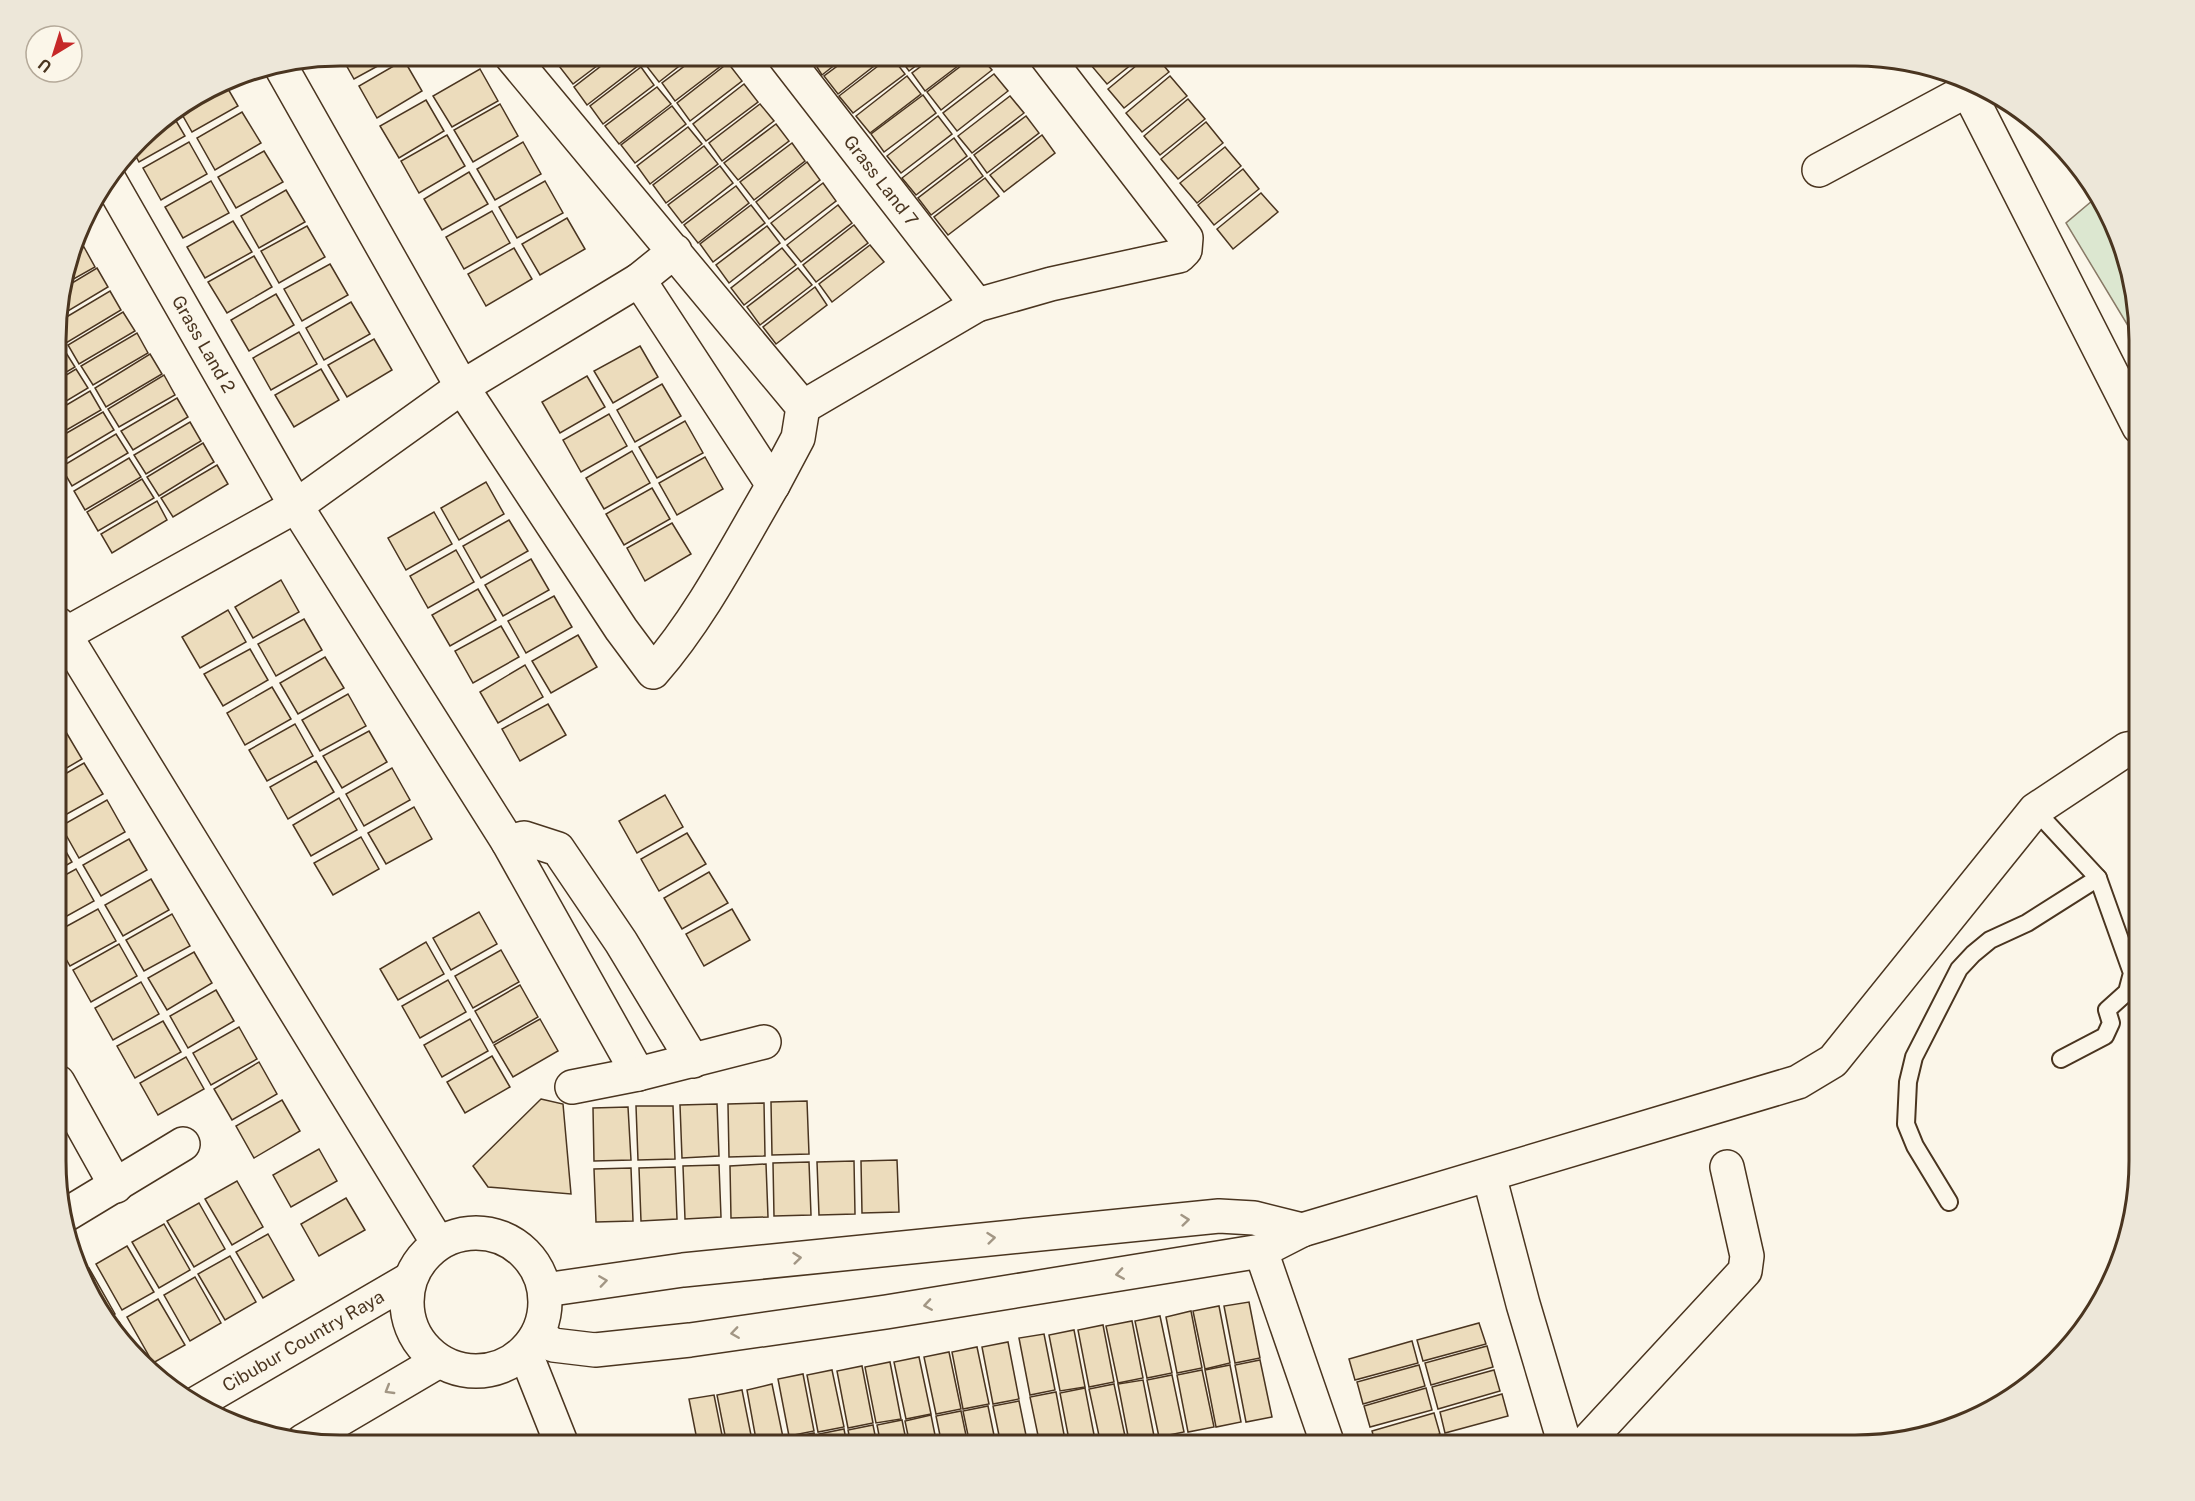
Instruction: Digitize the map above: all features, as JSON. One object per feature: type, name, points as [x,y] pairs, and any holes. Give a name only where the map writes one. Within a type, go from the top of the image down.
[{"type":"street","points":[[284,72],[462,387],[621,629],[653,672],[667,656],[712,589],[773,485],[798,438],[803,407],[519,66]]},
{"type":"street","name":"Grass Land 7","points":[[792,66],[978,305]]},
{"type":"street","points":[[803,407],[978,305],[1051,284],[1179,256],[1185,250],[1186,238],[1054,66]]},
{"type":"street","points":[[1819,170],[1960,87]]},
{"type":"street","points":[[1968,91],[2129,407]]},
{"type":"street","name":"Grass Land 2","points":[[113,186],[296,506],[508,842],[638,1074]]},
{"type":"street","points":[[66,626],[296,506],[462,387],[639,280],[675,251]]},
{"type":"street","points":[[639,280],[773,485]]},
{"type":"street","points":[[66,637],[438,1243]]},
{"type":"street","points":[[532,1343],[595,1350],[690,1340],[898,1310],[1261,1251],[1302,1230],[1798,1082],[1833,1061],[2035,810],[2129,749]]},
{"type":"street","points":[[508,842],[530,839],[558,849],[621,942],[693,1061]]},
{"type":"street","points":[[572,1087],[638,1074],[764,1042]]},
{"type":"street","points":[[66,1096],[116,1186]]},
{"type":"street","points":[[71,1212],[183,1144]]},
{"type":"street","points":[[1593,1435],[1746,1272],[1747,1256],[1727,1167]]},
{"type":"street","points":[[1489,1175],[1523,1304],[1562,1435]]},
{"type":"street","points":[[545,1290],[682,1270],[1219,1216],[1254,1218],[1302,1230]]},
{"type":"street","points":[[482,1232],[504,1238],[523,1250],[537,1268],[545,1290],[545,1312],[532,1343],[510,1364],[493,1370],[474,1371],[456,1368],[439,1361],[422,1345],[411,1324],[406,1301],[410,1279],[421,1258],[438,1243],[459,1234],[482,1232]]},
{"type":"street","points":[[1261,1251],[1325,1435]]},
{"type":"street","name":"Cibubur Country Raya","points":[[204,1399],[410,1279]]},
{"type":"street","points":[[532,1343],[559,1435]]},
{"type":"street","points":[[316,1434],[439,1361]]},
{"type":"lane","points":[[2035,810],[2098,878],[2129,965]]},
{"type":"lane","points":[[1949,1202],[1915,1146],[1906,1124],[1908,1082],[1914,1057],[1959,969],[1973,954],[1990,940],[2027,923],[2098,878]]},
{"type":"lane","points":[[2061,1059],[2105,1036],[2111,1023],[2107,1010],[2127,992],[2129,984]]},
{"type":"green space","points":[[2091,202],[2108,235],[2120,269],[2127,304],[2128,326],[2066,223]]},
{"type":"building","points":[[347,66],[378,66],[354,79]]},
{"type":"building","points":[[394,66],[407,66],[422,91],[377,118],[359,86]]},
{"type":"building","points":[[559,66],[597,66],[573,84]]},
{"type":"building","points":[[601,66],[638,66],[587,105],[574,87]]},
{"type":"building","points":[[647,66],[679,66],[659,82]]},
{"type":"building","points":[[685,66],[721,66],[675,101],[662,83]]},
{"type":"building","points":[[724,66],[730,66],[742,81],[690,121],[677,103]]},
{"type":"building","points":[[816,66],[833,66],[822,75]]},
{"type":"building","points":[[838,66],[874,66],[838,94],[824,76]]},
{"type":"building","points":[[878,66],[899,66],[905,74],[853,113],[839,96]]},
{"type":"building","points":[[905,66],[916,66],[909,71]]},
{"type":"building","points":[[921,66],[958,66],[925,91],[912,73]]},
{"type":"building","points":[[961,66],[989,66],[992,70],[941,110],[927,92]]},
{"type":"building","points":[[1092,66],[1130,66],[1107,84]]},
{"type":"building","points":[[1136,66],[1164,66],[1169,72],[1124,108],[1108,89]]},
{"type":"building","points":[[641,67],[654,85],[603,124],[590,106]]},
{"type":"building","points":[[480,69],[498,101],[452,127],[433,96]]},
{"type":"building","points":[[994,74],[1008,91],[957,131],[943,113]]},
{"type":"building","points":[[907,76],[921,94],[870,133],[856,116]]},
{"type":"building","points":[[1170,76],[1187,96],[1142,132],[1126,113]]},
{"type":"building","points":[[744,84],[758,102],[706,141],[693,124]]},
{"type":"building","points":[[657,87],[671,104],[619,144],[605,126]]},
{"type":"building","points":[[229,90],[238,106],[192,132],[183,116]]},
{"type":"building","points":[[923,95],[936,113],[884,152],[871,134]]},
{"type":"building","points":[[1010,96],[1024,113],[972,153],[958,136]]},
{"type":"building","points":[[1188,99],[1205,119],[1160,155],[1144,136]]},
{"type":"building","points":[[426,100],[444,131],[399,158],[380,126]]},
{"type":"building","points":[[500,104],[518,136],[473,162],[454,130]]},
{"type":"building","points":[[760,104],[774,121],[722,161],[709,143]]},
{"type":"building","points":[[672,106],[686,124],[635,163],[621,145]]},
{"type":"building","points":[[242,112],[261,143],[215,170],[197,138]]},
{"type":"building","points":[[938,116],[952,134],[901,173],[887,156]]},
{"type":"building","points":[[1026,116],[1039,133],[987,173],[974,155]]},
{"type":"building","points":[[176,121],[185,136],[139,162],[136,157]]},
{"type":"building","points":[[1206,122],[1223,143],[1178,179],[1161,159]]},
{"type":"building","points":[[776,124],[789,141],[738,180],[724,163]]},
{"type":"building","points":[[688,127],[702,144],[650,184],[637,166]]},
{"type":"building","points":[[447,135],[465,166],[419,193],[401,161]]},
{"type":"building","points":[[1042,135],[1055,153],[1004,192],[990,175]]},
{"type":"building","points":[[954,138],[967,156],[916,195],[902,178]]},
{"type":"building","points":[[189,142],[207,174],[161,200],[143,168]]},
{"type":"building","points":[[523,142],[541,174],[495,200],[477,169]]},
{"type":"building","points":[[792,143],[805,161],[754,200],[740,182]]},
{"type":"building","points":[[704,146],[718,164],[666,203],[653,185]]},
{"type":"building","points":[[1225,147],[1241,166],[1197,203],[1180,183]]},
{"type":"building","points":[[264,151],[283,182],[236,208],[218,177]]},
{"type":"building","points":[[970,158],[983,176],[931,215],[918,198]]},
{"type":"building","points":[[807,162],[820,180],[769,219],[756,202]]},
{"type":"building","points":[[720,166],[733,183],[682,223],[668,205]]},
{"type":"building","points":[[1243,169],[1259,189],[1214,225],[1198,205]]},
{"type":"building","points":[[469,172],[488,204],[442,230],[424,199]]},
{"type":"building","points":[[985,178],[999,196],[948,235],[934,217]]},
{"type":"building","points":[[211,181],[229,213],[183,238],[165,207]]},
{"type":"building","points":[[545,181],[563,213],[517,238],[499,207]]},
{"type":"building","points":[[823,183],[836,201],[785,240],[771,223]]},
{"type":"building","points":[[736,186],[749,203],[698,243],[684,225]]},
{"type":"building","points":[[286,190],[305,222],[259,248],[241,216]]},
{"type":"building","points":[[1261,193],[1278,212],[1233,249],[1217,229]]},
{"type":"building","points":[[751,205],[765,223],[713,262],[700,244]]},
{"type":"building","points":[[838,205],[852,223],[801,262],[787,245]]},
{"type":"building","points":[[492,211],[510,243],[464,269],[446,237]]},
{"type":"building","points":[[567,218],[585,249],[540,275],[522,244]]},
{"type":"building","points":[[233,221],[252,252],[205,278],[187,247]]},
{"type":"building","points":[[854,225],[868,243],[816,282],[803,265]]},
{"type":"building","points":[[307,226],[325,257],[279,283],[261,251]]},
{"type":"building","points":[[767,226],[780,243],[729,283],[716,265]]},
{"type":"building","points":[[870,245],[884,262],[832,302],[819,284]]},
{"type":"building","points":[[84,247],[95,267],[72,280],[75,269]]},
{"type":"building","points":[[514,248],[532,279],[486,306],[468,274]]},
{"type":"building","points":[[782,248],[796,265],[744,305],[731,288]]},
{"type":"building","points":[[254,256],[272,287],[227,313],[208,282]]},
{"type":"building","points":[[330,264],[348,295],[302,321],[284,289]]},
{"type":"building","points":[[97,268],[108,287],[68,311],[72,283]]},
{"type":"building","points":[[798,268],[812,285],[760,325],[747,307]]},
{"type":"building","points":[[815,287],[827,305],[776,344],[763,327]]},
{"type":"building","points":[[110,291],[121,310],[66,343],[67,316]]},
{"type":"building","points":[[276,294],[294,325],[249,351],[231,320]]},
{"type":"building","points":[[351,302],[370,334],[324,360],[306,328]]},
{"type":"building","points":[[123,312],[135,331],[79,364],[68,345]]},
{"type":"building","points":[[299,332],[317,364],[271,390],[253,358]]},
{"type":"building","points":[[137,333],[148,353],[93,385],[81,366]]},
{"type":"building","points":[[374,339],[392,370],[347,397],[328,365]]},
{"type":"building","points":[[640,346],[658,377],[613,403],[594,371]]},
{"type":"building","points":[[66,353],[75,367],[66,372]]},
{"type":"building","points":[[150,354],[162,374],[106,407],[95,388]]},
{"type":"building","points":[[76,369],[88,388],[66,401],[66,375]]},
{"type":"building","points":[[321,369],[339,400],[294,427],[275,395]]},
{"type":"building","points":[[164,375],[175,395],[119,427],[108,409]]},
{"type":"building","points":[[587,376],[605,407],[560,433],[542,402]]},
{"type":"building","points":[[662,384],[681,416],[635,442],[617,410]]},
{"type":"building","points":[[90,391],[101,410],[66,430],[66,405]]},
{"type":"building","points":[[177,398],[188,417],[133,450],[121,431]]},
{"type":"building","points":[[103,412],[114,430],[66,459],[66,433]]},
{"type":"building","points":[[609,414],[627,446],[581,472],[563,440]]},
{"type":"building","points":[[685,421],[703,453],[657,478],[639,447]]},
{"type":"building","points":[[190,422],[201,441],[146,474],[134,455]]},
{"type":"building","points":[[116,434],[128,453],[72,486],[66,476],[66,464]]},
{"type":"building","points":[[203,443],[214,462],[159,496],[147,477]]},
{"type":"building","points":[[632,451],[650,483],[604,509],[586,478]]},
{"type":"building","points":[[705,457],[723,489],[677,515],[659,483]]},
{"type":"building","points":[[129,458],[141,477],[85,510],[74,491]]},
{"type":"building","points":[[217,465],[228,484],[173,517],[161,498]]},
{"type":"building","points":[[142,479],[154,498],[98,531],[87,512]]},
{"type":"building","points":[[486,482],[504,514],[459,540],[441,508]]},
{"type":"building","points":[[652,488],[670,519],[624,545],[606,514]]},
{"type":"building","points":[[157,501],[167,520],[112,553],[101,534]]},
{"type":"building","points":[[434,512],[452,544],[406,570],[388,538]]},
{"type":"building","points":[[509,520],[528,551],[481,578],[463,546]]},
{"type":"building","points":[[672,523],[691,554],[645,581],[627,548]]},
{"type":"building","points":[[456,550],[474,582],[428,608],[410,576]]},
{"type":"building","points":[[531,559],[549,590],[503,616],[485,585]]},
{"type":"building","points":[[281,580],[299,612],[253,638],[235,607]]},
{"type":"building","points":[[478,589],[496,620],[450,646],[432,615]]},
{"type":"building","points":[[554,596],[572,627],[526,653],[508,621]]},
{"type":"building","points":[[228,610],[246,642],[200,668],[182,637]]},
{"type":"building","points":[[304,619],[322,650],[276,676],[258,644]]},
{"type":"building","points":[[501,626],[519,657],[473,683],[455,651]]},
{"type":"building","points":[[578,635],[597,667],[551,693],[532,661]]},
{"type":"building","points":[[250,649],[268,680],[223,706],[204,674]]},
{"type":"building","points":[[325,657],[344,688],[298,714],[280,683]]},
{"type":"building","points":[[525,665],[543,697],[498,723],[480,692]]},
{"type":"building","points":[[272,687],[291,719],[245,745],[227,713]]},
{"type":"building","points":[[348,694],[366,726],[320,751],[302,720]]},
{"type":"building","points":[[548,704],[566,735],[520,761],[502,729]]},
{"type":"building","points":[[295,724],[313,756],[267,781],[249,750]]},
{"type":"building","points":[[369,731],[387,762],[342,788],[323,756]]},
{"type":"building","points":[[66,732],[82,759],[66,768]]},
{"type":"building","points":[[316,761],[334,792],[288,819],[270,787]]},
{"type":"building","points":[[84,763],[103,794],[66,815],[66,773]]},
{"type":"building","points":[[392,768],[410,800],[364,826],[346,794]]},
{"type":"building","points":[[665,795],[683,827],[637,853],[619,821]]},
{"type":"building","points":[[339,798],[357,830],[311,856],[293,825]]},
{"type":"building","points":[[107,800],[125,832],[79,858],[66,835],[66,823]]},
{"type":"building","points":[[414,807],[432,839],[386,864],[368,833]]},
{"type":"building","points":[[687,833],[706,864],[659,891],[641,859]]},
{"type":"building","points":[[361,837],[379,869],[333,895],[314,863]]},
{"type":"building","points":[[129,839],[147,870],[101,896],[83,865]]},
{"type":"building","points":[[66,852],[72,862],[66,865]]},
{"type":"building","points":[[76,869],[94,901],[66,917],[66,875]]},
{"type":"building","points":[[709,872],[728,903],[682,929],[664,898]]},
{"type":"building","points":[[151,879],[169,910],[123,936],[105,905]]},
{"type":"building","points":[[98,909],[116,941],[70,966],[66,959],[66,927]]},
{"type":"building","points":[[732,909],[750,940],[704,966],[686,934]]},
{"type":"building","points":[[479,912],[497,944],[451,970],[433,938]]},
{"type":"building","points":[[172,914],[190,946],[144,971],[126,940]]},
{"type":"building","points":[[426,942],[444,974],[398,1000],[380,969]]},
{"type":"building","points":[[119,944],[137,976],[91,1002],[73,970]]},
{"type":"building","points":[[501,950],[519,982],[473,1008],[455,976]]},
{"type":"building","points":[[194,952],[212,983],[167,1010],[148,978]]},
{"type":"building","points":[[448,980],[466,1012],[420,1038],[402,1006]]},
{"type":"building","points":[[141,982],[159,1014],[113,1040],[95,1008]]},
{"type":"building","points":[[520,985],[538,1017],[493,1043],[475,1011]]},
{"type":"building","points":[[216,990],[234,1021],[188,1048],[170,1016]]},
{"type":"building","points":[[470,1019],[488,1051],[442,1077],[424,1045]]},
{"type":"building","points":[[540,1019],[558,1051],[513,1077],[494,1045]]},
{"type":"building","points":[[163,1021],[181,1052],[135,1078],[117,1046]]},
{"type":"building","points":[[239,1027],[257,1059],[211,1085],[193,1053]]},
{"type":"building","points":[[492,1056],[510,1087],[465,1113],[447,1082]]},
{"type":"building","points":[[186,1057],[204,1089],[158,1115],[140,1083]]},
{"type":"building","points":[[259,1062],[277,1094],[232,1120],[214,1089]]},
{"type":"building","points":[[541,1099],[563,1104],[571,1194],[488,1187],[473,1166]]},
{"type":"building","points":[[282,1100],[300,1131],[254,1158],[236,1126]]},
{"type":"building","points":[[807,1101],[809,1154],[772,1155],[771,1102]]},
{"type":"building","points":[[764,1103],[765,1156],[729,1157],[728,1104]]},
{"type":"building","points":[[717,1104],[719,1156],[682,1158],[680,1105]]},
{"type":"building","points":[[636,1106],[673,1106],[675,1159],[638,1160]]},
{"type":"building","points":[[628,1107],[631,1160],[594,1161],[593,1108]]},
{"type":"building","points":[[319,1149],[337,1181],[291,1207],[273,1175]]},
{"type":"building","points":[[897,1160],[899,1212],[862,1213],[861,1161]]},
{"type":"building","points":[[854,1161],[855,1214],[819,1215],[817,1162]]},
{"type":"building","points":[[809,1162],[811,1215],[774,1216],[773,1163]]},
{"type":"building","points":[[766,1164],[768,1217],[731,1218],[730,1166]]},
{"type":"building","points":[[719,1165],[721,1217],[685,1219],[683,1166]]},
{"type":"building","points":[[675,1167],[677,1219],[641,1221],[639,1168]]},
{"type":"building","points":[[631,1168],[633,1221],[596,1222],[594,1169]]},
{"type":"building","points":[[237,1181],[263,1227],[232,1245],[205,1199]]},
{"type":"building","points":[[346,1198],[365,1230],[319,1256],[301,1224]]},
{"type":"building","points":[[199,1203],[225,1249],[194,1267],[167,1221]]},
{"type":"building","points":[[164,1224],[190,1270],[159,1288],[132,1242]]},
{"type":"building","points":[[268,1234],[294,1280],[263,1298],[236,1252]]},
{"type":"building","points":[[127,1246],[154,1292],[122,1310],[96,1264]]},
{"type":"building","points":[[230,1256],[256,1302],[225,1320],[198,1274]]},
{"type":"building","points":[[88,1268],[115,1314],[113,1315],[94,1282]]},
{"type":"building","points":[[195,1277],[221,1323],[190,1341],[164,1295]]},
{"type":"building","points":[[158,1299],[185,1345],[154,1362],[127,1317]]},
{"type":"building","points":[[1249,1302],[1260,1358],[1235,1363],[1224,1306]]},
{"type":"building","points":[[1219,1306],[1230,1363],[1205,1369],[1193,1311]]},
{"type":"building","points":[[1191,1311],[1202,1368],[1177,1373],[1166,1317]]},
{"type":"building","points":[[1160,1316],[1172,1373],[1147,1378],[1135,1321]]},
{"type":"building","points":[[1132,1321],[1143,1378],[1118,1383],[1106,1326]]},
{"type":"building","points":[[1479,1323],[1486,1344],[1423,1361],[1417,1340]]},
{"type":"building","points":[[1103,1325],[1114,1382],[1089,1387],[1078,1330]]},
{"type":"building","points":[[1074,1330],[1085,1387],[1060,1391],[1049,1335]]},
{"type":"building","points":[[1044,1334],[1055,1390],[1030,1395],[1019,1338]]},
{"type":"building","points":[[1412,1341],[1418,1363],[1355,1380],[1349,1359]]},
{"type":"building","points":[[1008,1342],[1019,1399],[993,1404],[982,1347]]},
{"type":"building","points":[[1487,1346],[1493,1367],[1431,1385],[1425,1363]]},
{"type":"building","points":[[977,1347],[989,1404],[963,1409],[952,1352]]},
{"type":"building","points":[[949,1352],[961,1409],[936,1414],[924,1357]]},
{"type":"building","points":[[919,1357],[931,1414],[906,1419],[894,1362]]},
{"type":"building","points":[[1260,1360],[1272,1417],[1246,1422],[1235,1365]]},
{"type":"building","points":[[890,1362],[901,1419],[876,1423],[865,1367]]},
{"type":"building","points":[[1230,1365],[1241,1422],[1216,1427],[1205,1370]]},
{"type":"building","points":[[1419,1365],[1425,1386],[1363,1404],[1357,1382]]},
{"type":"building","points":[[862,1366],[873,1423],[848,1428],[837,1371]]},
{"type":"building","points":[[832,1370],[844,1427],[818,1432],[807,1375]]},
{"type":"building","points":[[1202,1370],[1214,1427],[1188,1432],[1177,1375]]},
{"type":"building","points":[[1494,1370],[1500,1391],[1438,1409],[1432,1387]]},
{"type":"building","points":[[803,1374],[814,1431],[789,1435],[778,1379]]},
{"type":"building","points":[[1172,1375],[1184,1432],[1159,1435],[1147,1380]]},
{"type":"building","points":[[1143,1380],[1154,1435],[1128,1435],[1118,1384]]},
{"type":"building","points":[[772,1384],[783,1435],[755,1435],[747,1390]]},
{"type":"building","points":[[1114,1384],[1125,1435],[1099,1435],[1089,1389]]},
{"type":"building","points":[[1085,1388],[1094,1435],[1068,1435],[1060,1393]]},
{"type":"building","points":[[1426,1388],[1432,1410],[1370,1427],[1364,1406]]},
{"type":"building","points":[[742,1390],[751,1435],[725,1435],[717,1395]]},
{"type":"building","points":[[1056,1392],[1064,1435],[1038,1435],[1030,1397]]},
{"type":"building","points":[[1502,1394],[1508,1416],[1445,1433],[1440,1412]]},
{"type":"building","points":[[714,1395],[722,1435],[696,1435],[689,1399]]},
{"type":"building","points":[[1019,1401],[1026,1435],[999,1435],[993,1406]]},
{"type":"building","points":[[988,1406],[994,1435],[968,1435],[963,1411]]},
{"type":"building","points":[[961,1411],[966,1435],[940,1435],[936,1416]]},
{"type":"building","points":[[1434,1413],[1440,1434],[1373,1435],[1372,1431]]},
{"type":"building","points":[[931,1415],[935,1435],[908,1435],[905,1421]]},
{"type":"building","points":[[902,1420],[905,1435],[879,1435],[877,1425]]},
{"type":"building","points":[[873,1425],[875,1435],[849,1435],[848,1430]]},
{"type":"building","points":[[844,1429],[845,1435],[819,1435]]}]
